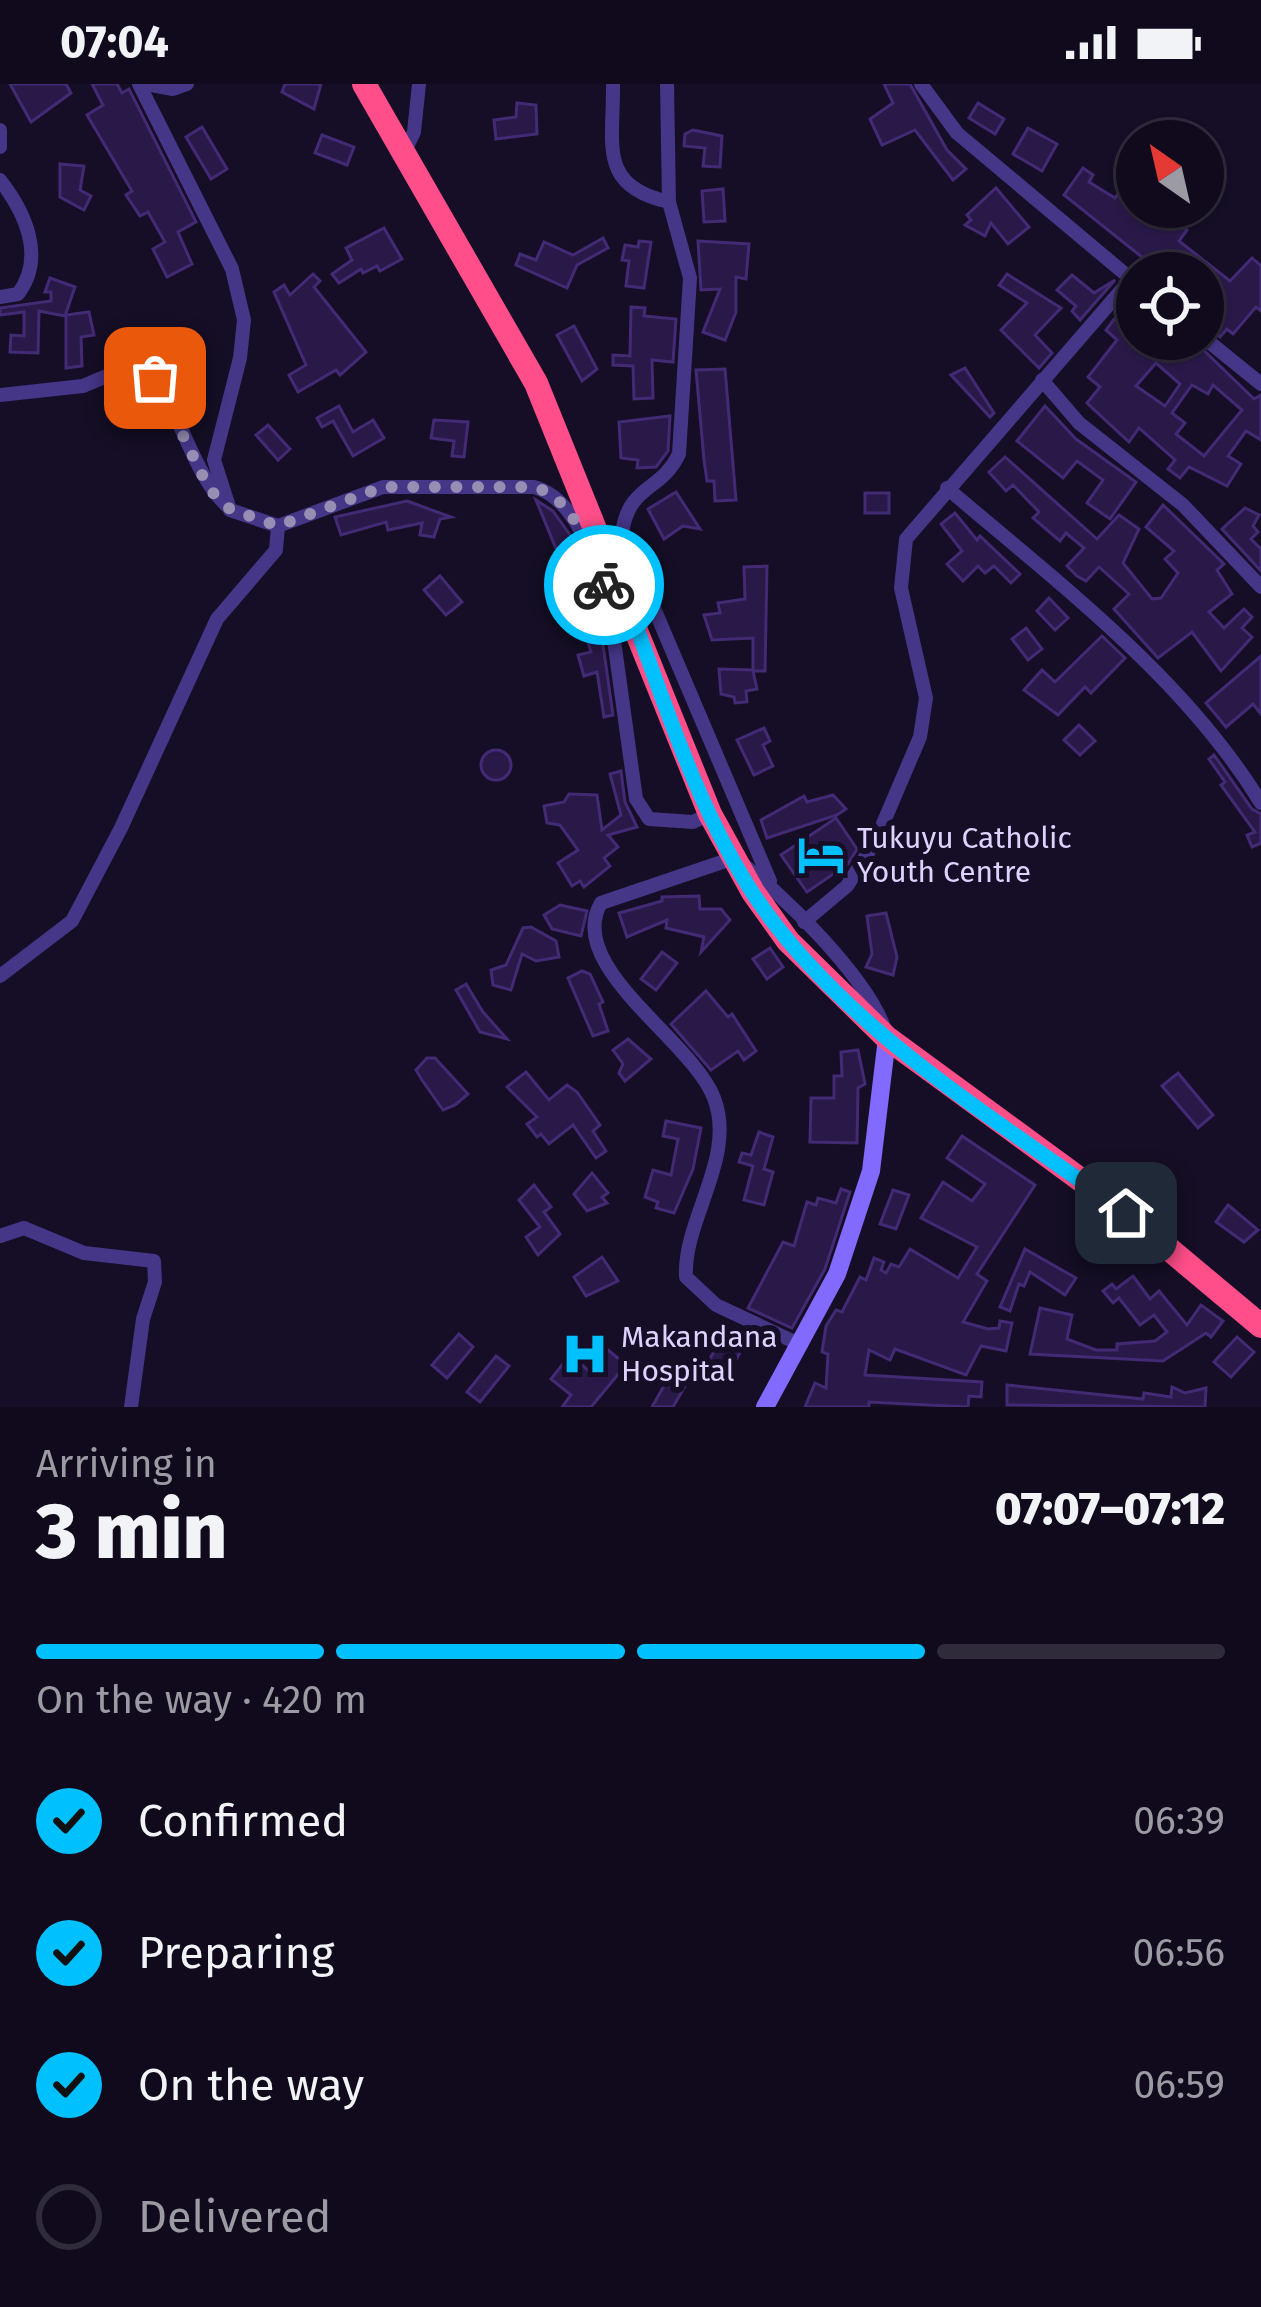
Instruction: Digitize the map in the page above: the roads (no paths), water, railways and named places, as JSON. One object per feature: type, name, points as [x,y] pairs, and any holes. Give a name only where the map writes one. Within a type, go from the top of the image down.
[{"type":"highway","points":[[364,84],[536,382],[612,536],[614,588],[695,743],[710,814],[788,941],[887,1038],[1126,1213],[1261,1326]]},
{"type":"street","points":[[142,84],[173,88],[187,84]]},
{"type":"street","points":[[142,84],[232,269],[240,303],[240,358],[214,460],[230,509]]},
{"type":"street","points":[[403,154],[414,132],[419,84]]},
{"type":"street","points":[[613,84],[613,158],[622,184],[639,196],[669,202]]},
{"type":"street","points":[[667,84],[669,202],[690,278],[679,454],[670,473],[637,494],[612,536],[695,743],[771,883],[877,1002],[887,1038],[872,1171],[838,1274],[766,1407]]},
{"type":"street","points":[[921,84],[957,133],[1116,266]]},
{"type":"street","points":[[0,130],[0,147]]},
{"type":"street","points":[[0,180],[27,216],[30,279],[18,295],[0,297]]},
{"type":"street","points":[[804,922],[848,886],[876,840],[920,736],[926,698],[901,588],[906,539],[1116,300]]},
{"type":"street","points":[[1224,354],[1261,384]]},
{"type":"street","points":[[0,395],[83,386],[133,365],[155,378],[209,489],[230,509],[278,526],[383,487],[534,487],[552,492],[614,588],[636,800],[649,819],[693,822],[710,814]]},
{"type":"street","points":[[1042,380],[1079,423],[1183,505],[1261,587]]},
{"type":"street","points":[[947,488],[1114,632],[1234,758],[1261,803]]},
{"type":"street","points":[[0,976],[72,921],[122,828],[217,619],[276,550],[278,526]]},
{"type":"street","points":[[771,883],[734,858],[601,903],[592,918],[594,938],[618,986],[680,1043],[714,1097],[719,1125],[708,1192],[685,1251],[686,1277],[716,1305],[801,1345]]},
{"type":"street","points":[[0,1236],[24,1228],[84,1253],[154,1261],[153,1298],[143,1319],[131,1407]]},
{"type":"place","name":"Tukuyu Catholic Youth Centre","points":[[821,855]]},
{"type":"place","name":"Makandana Hospital","points":[[585,1354]]}]
